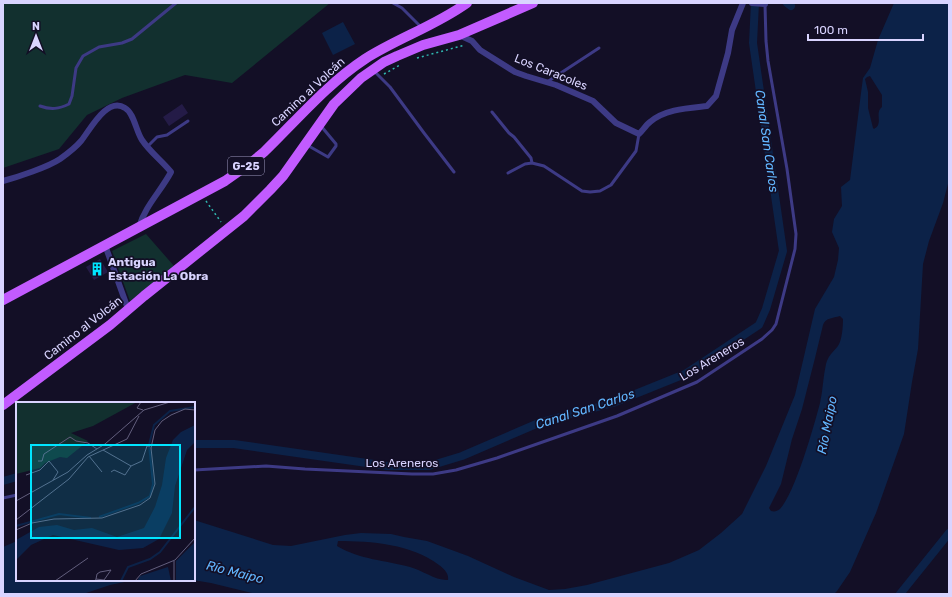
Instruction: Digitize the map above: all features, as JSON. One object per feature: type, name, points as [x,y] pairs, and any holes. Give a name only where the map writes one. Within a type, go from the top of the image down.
[{"type":"main road","name":"Camino al Volcán","points":[[3,300],[239,172],[260,155],[337,80],[356,65],[379,50],[444,18],[467,3]]},
{"type":"main road","name":"Camino al Volcán","points":[[3,405],[97,335],[244,216],[283,176],[342,95],[376,73],[397,56],[410,50],[459,35],[533,3]]},
{"type":"street","points":[[640,134],[650,122],[660,116],[677,110],[708,106],[716,96],[728,53],[732,30],[743,3]]},
{"type":"street","points":[[752,3],[765,4]]},
{"type":"street","name":"Los Caracoles","points":[[459,35],[472,41],[480,50],[514,72],[547,82],[593,101],[616,123],[640,134]]},
{"type":"street","points":[[3,180],[60,160],[80,142],[94,122],[108,107],[117,105],[125,108],[132,117],[136,130],[143,141],[171,172],[142,217],[139,227]]},
{"type":"street","points":[[105,245],[128,309]]},
{"type":"lane","points":[[40,106],[50,109],[61,108],[69,104],[72,96],[76,68],[83,56],[99,46],[122,43],[132,39],[176,3]]},
{"type":"lane","points":[[393,3],[411,16],[424,29]]},
{"type":"lane","name":"Los Areneros","points":[[195,470],[266,466],[412,474],[433,474],[456,470],[497,458],[617,416],[697,382],[762,339],[776,324],[795,249],[796,234],[787,170],[768,61],[765,4]]},
{"type":"lane","points":[[547,82],[600,48]]},
{"type":"lane","points":[[376,73],[390,87],[454,172]]},
{"type":"lane","points":[[492,112],[523,147],[531,158],[532,163]]},
{"type":"lane","points":[[148,146],[157,137],[167,134],[188,121]]},
{"type":"lane","points":[[306,144],[328,157],[336,146],[320,124]]},
{"type":"lane","points":[[508,172],[525,164],[532,163],[544,166],[582,192],[600,191],[612,185],[636,151],[640,134]]},
{"type":"lane","points":[[3,498],[16,495]]},
{"type":"path","points":[[413,59],[463,46],[472,41]]},
{"type":"path","points":[[376,73],[404,63]]},
{"type":"path","points":[[202,193],[226,231]]},
{"type":"green space","points":[[3,3],[330,3],[232,83],[185,75],[122,98],[87,115],[59,149],[3,168]]},
{"type":"green space","points":[[146,234],[174,266],[130,301],[112,251]]},
{"type":"water","name":"Río Maipo","points":[[894,3],[949,3],[949,180],[923,264],[918,349],[904,434],[876,513],[850,572],[834,594],[256,594],[195,580],[195,520],[273,545],[291,546],[361,533],[391,534],[427,541],[468,556],[514,577],[549,590],[587,585],[669,563],[699,550],[742,514],[766,466],[795,395],[815,309],[834,277],[838,260],[839,248],[832,232],[834,219],[842,206],[841,187],[850,180],[863,78],[870,68],[878,40]],"holes":[[[870,76],[882,95],[882,107],[879,112],[879,121],[877,127],[874,129],[868,108],[868,92],[865,79],[867,77]],[[840,316],[843,319],[841,337],[838,346],[829,356],[826,364],[820,403],[798,474],[786,501],[780,509],[771,511],[769,508],[781,484],[823,325],[827,320]],[[338,541],[377,543],[416,552],[439,565],[447,573],[448,580],[439,579],[415,568],[364,557],[346,551],[337,546]]]},
{"type":"water","points":[[343,22],[355,44],[333,55],[322,33]]},
{"type":"water","points":[[16,541],[16,581],[129,581],[110,585],[83,594],[3,594],[3,547]]},
{"type":"building","points":[[182,104],[188,113],[169,126],[163,117]]},
{"type":"building","name":"Antigua Estación La Obra","points":[[100,259],[108,272],[94,280],[86,267]]},
{"type":"waterway","name":"Canal San Carlos","points":[[195,444],[234,444],[388,466],[429,466],[462,456],[541,422],[613,403],[685,374],[759,325],[766,309],[783,251],[753,43],[755,3]]},
{"type":"waterway","points":[[787,3],[791,6]]},
{"type":"waterway","name":"Canal San Carlos","points":[[3,481],[16,477]]},
{"type":"waterway","points":[[900,594],[949,533]]},
{"type":"place","name":"Antigua Estación La Obra","points":[[97,269]]}]
